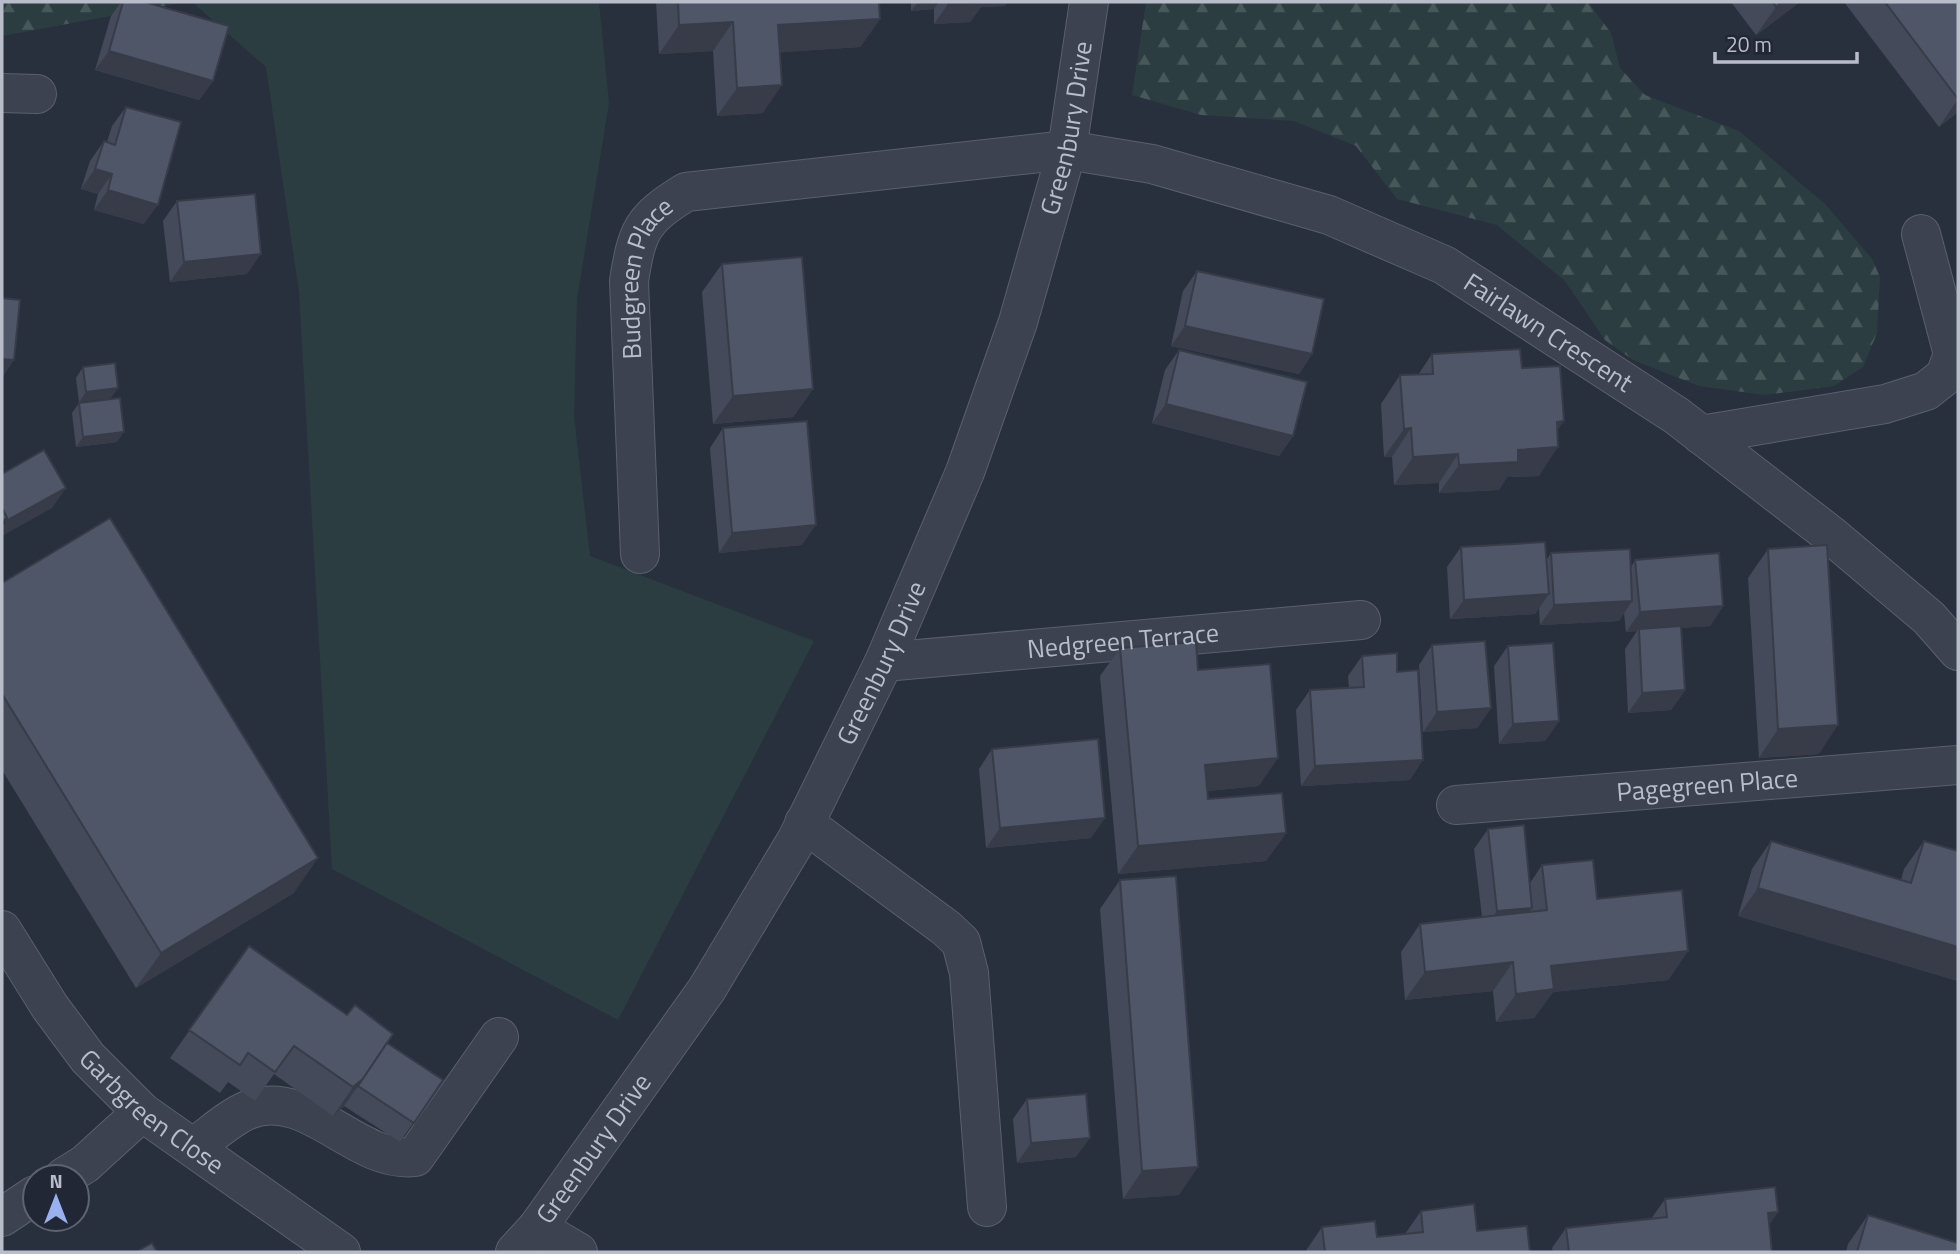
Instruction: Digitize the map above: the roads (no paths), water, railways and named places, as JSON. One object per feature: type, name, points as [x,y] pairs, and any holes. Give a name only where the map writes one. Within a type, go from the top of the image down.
[{"type":"street","name":"Greenbury Drive","points":[[526,1240],[707,989],[804,823],[884,662],[965,472],[1018,321],[1067,150],[1089,2]]},
{"type":"street","name":"Fairlawn Crescent","points":[[1067,150],[1152,163],[1238,186],[1329,215],[1444,265],[1573,346],[1701,435],[1851,552],[1929,618],[1958,651]]},
{"type":"street","name":"Budgreen Place","points":[[640,554],[629,281],[635,242],[654,212],[686,192],[1067,150]]},
{"type":"street","points":[[1701,435],[1885,404],[1926,391],[1945,376],[1953,354],[1921,234]]},
{"type":"street","name":"Nedgreen Terrace","points":[[884,662],[1361,620]]},
{"type":"street","name":"Pagegreen Place","points":[[1456,805],[1958,765]]},
{"type":"street","points":[[804,823],[961,942],[969,973],[987,1207]]},
{"type":"street","name":"Garbgreen Close","points":[[2,930],[50,1007],[88,1058],[142,1112],[341,1252]]},
{"type":"street","points":[[194,1147],[246,1111],[265,1105],[285,1106],[389,1156],[415,1157],[499,1037]]},
{"type":"street","points":[[86,1163],[142,1112]]},
{"type":"street","points":[[2,1217],[21,1204]]},
{"type":"street","points":[[526,1240],[578,1252]]}]
